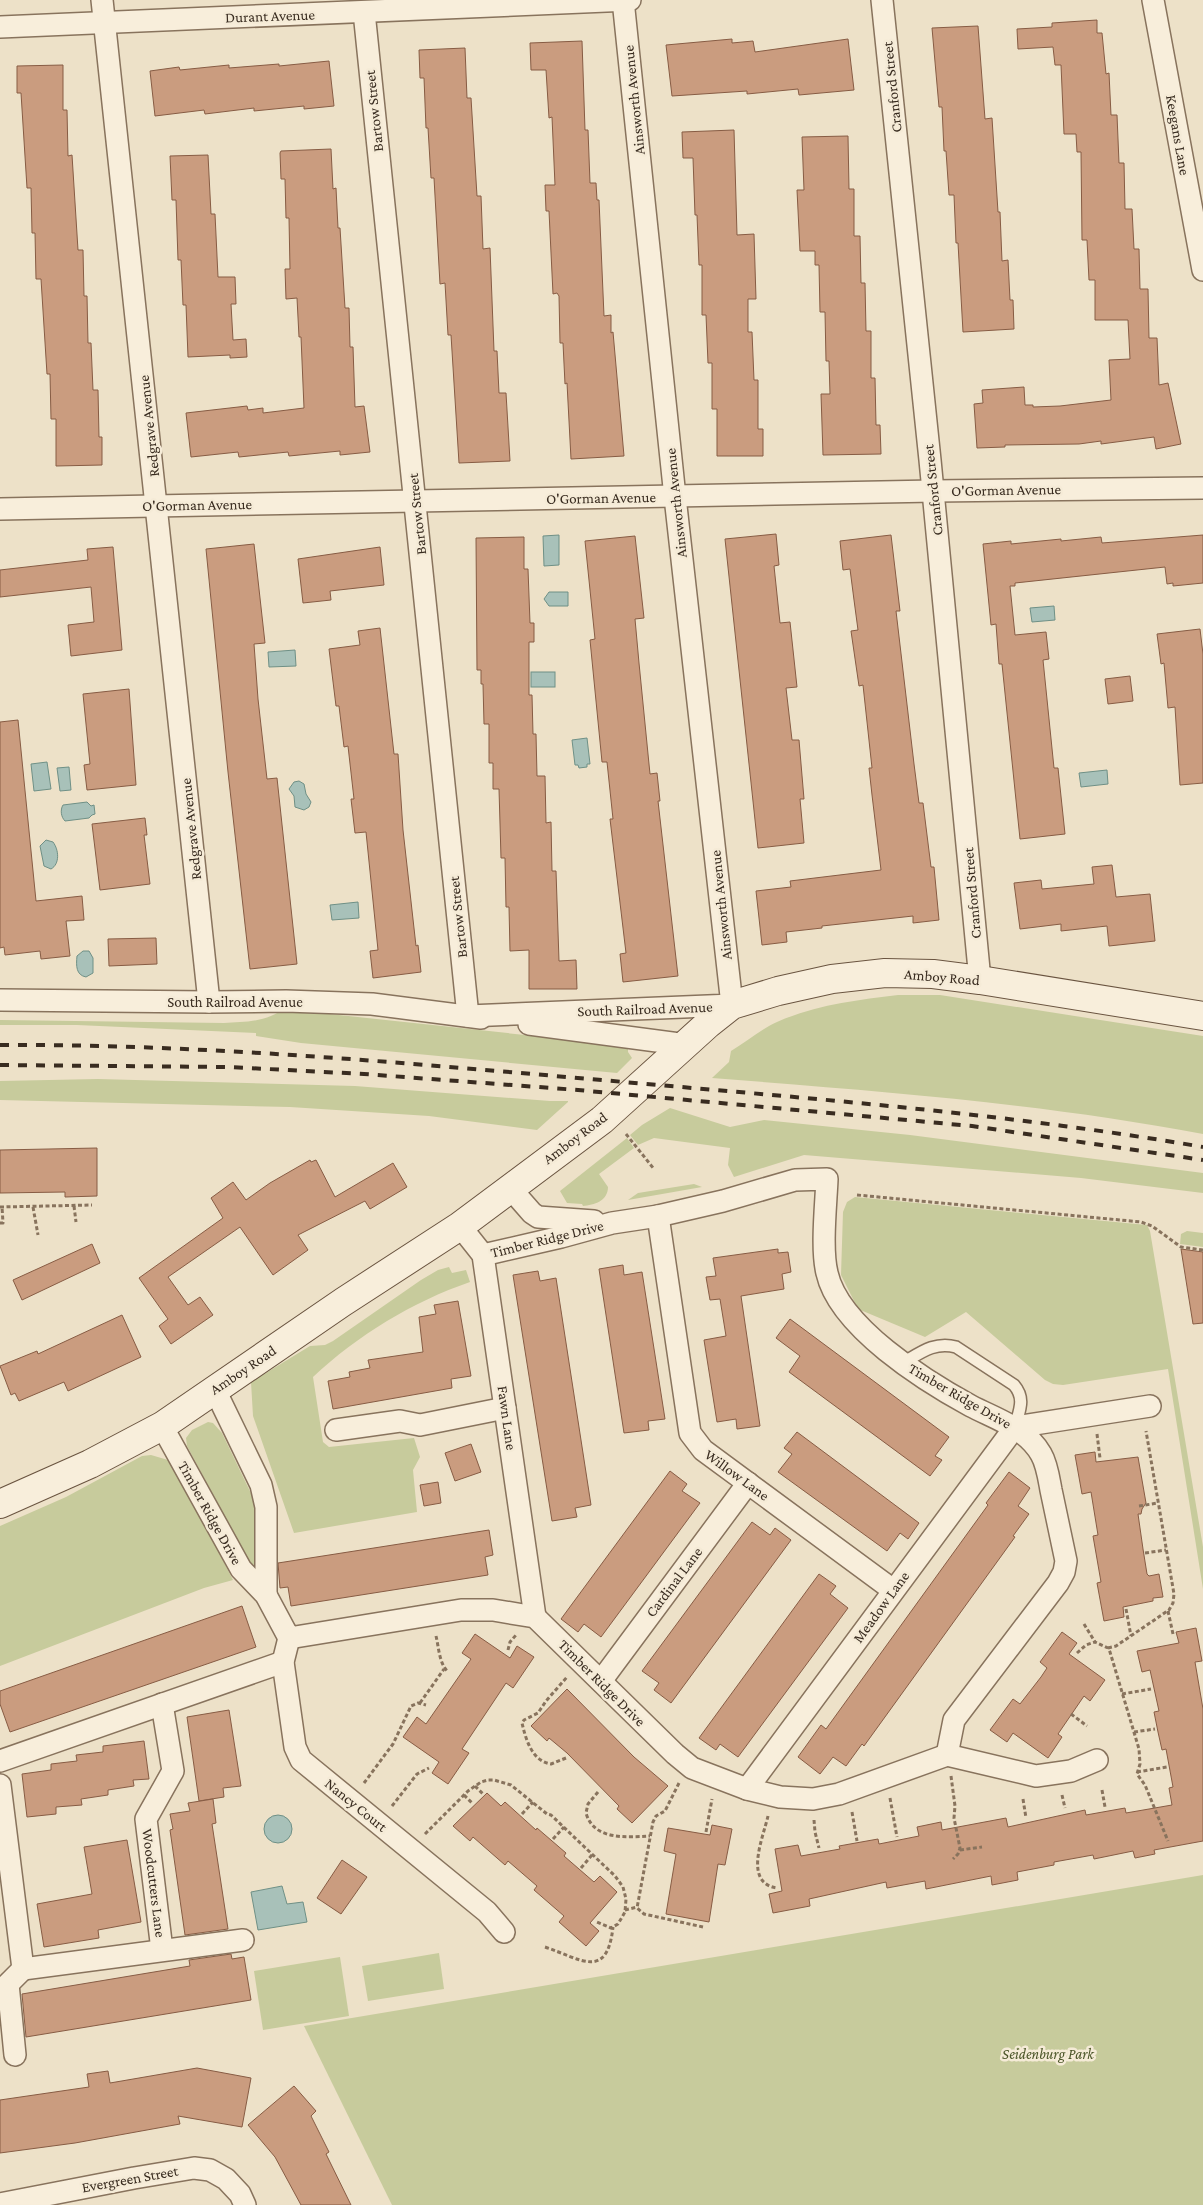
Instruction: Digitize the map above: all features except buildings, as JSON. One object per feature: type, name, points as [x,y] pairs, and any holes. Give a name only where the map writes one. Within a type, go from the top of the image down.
[{"type":"main road","name":"Amboy Road","points":[[0,1504],[90,1464],[162,1426],[460,1226],[602,1120],[708,1024],[732,1005],[832,979],[877,974],[933,974],[1203,1016]]},
{"type":"street","name":"Redgrave Avenue","points":[[102,0],[209,1002]]},
{"type":"street","name":"Ainsworth Avenue","points":[[623,0],[675,497],[732,1005]]},
{"type":"street","name":"Durant Avenue","points":[[0,27],[630,0]]},
{"type":"street","name":"Cranford Street","points":[[882,0],[934,491],[980,980]]},
{"type":"street","name":"Keegans Lane","points":[[1153,0],[1200,236],[1203,270]]},
{"type":"street","name":"Bartow Street","points":[[364,12],[468,1016]]},
{"type":"street","name":"O'Gorman Avenue","points":[[0,508],[1203,488]]},
{"type":"street","name":"South Railroad Avenue","points":[[0,1000],[209,1002],[286,1000],[372,1004],[687,1045]]},
{"type":"street","name":"South Railroad Avenue","points":[[468,1016],[732,1005]]},
{"type":"street","name":"Timber Ridge Drive","points":[[483,1254],[561,1237],[612,1222],[658,1216],[723,1201],[795,1180],[827,1178],[825,1254],[827,1273],[834,1293],[849,1316],[903,1363],[970,1405],[1015,1427],[1031,1441],[1042,1454],[1066,1561],[1064,1572],[1058,1583],[954,1720],[948,1755],[839,1794],[813,1799],[780,1797],[719,1779],[688,1765],[674,1754],[535,1617]]},
{"type":"street","name":"Timber Ridge Drive","points":[[510,1188],[532,1213],[538,1217],[612,1222]]},
{"type":"street","name":"Willow Lane","points":[[658,1216],[690,1433],[703,1450],[893,1590]]},
{"type":"street","points":[[460,1226],[483,1254]]},
{"type":"street","name":"Fawn Lane","points":[[483,1254],[535,1617]]},
{"type":"street","name":"Timber Ridge Drive","points":[[214,1390],[261,1485],[266,1507],[266,1595]]},
{"type":"street","points":[[1015,1427],[1150,1406]]},
{"type":"street","points":[[336,1430],[400,1421],[420,1425],[505,1408]]},
{"type":"street","name":"Timber Ridge Drive","points":[[162,1426],[241,1569],[266,1595],[289,1638]]},
{"type":"street","name":"Meadow Lane","points":[[747,1788],[1015,1427]]},
{"type":"street","name":"Cardinal Lane","points":[[601,1681],[748,1483]]},
{"type":"street","points":[[289,1638],[461,1610],[493,1610],[535,1617]]},
{"type":"street","name":"Nancy Court","points":[[289,1638],[283,1662],[295,1747],[301,1760],[487,1912],[504,1932]]},
{"type":"street","points":[[0,1761],[283,1662]]},
{"type":"street","name":"Woodcutters Lane","points":[[162,1704],[173,1771],[146,1819],[162,1950]]},
{"type":"street","points":[[948,1755],[1036,1776],[1071,1771],[1097,1760]]},
{"type":"street","points":[[0,1785],[23,1969],[8,1984],[15,2055]]},
{"type":"street","name":"Woodcutters Lane","points":[[23,1969],[243,1940]]},
{"type":"street","name":"Evergreen Street","points":[[0,2204],[98,2184],[194,2168],[210,2170],[226,2179],[240,2194],[245,2205]]},
{"type":"lane","points":[[903,1363],[932,1346],[946,1344],[956,1347],[1020,1392],[1022,1402],[1015,1427]]},
{"type":"path","points":[[626,1134],[654,1169]]},
{"type":"path","points":[[857,1195],[1141,1222],[1152,1226],[1181,1247],[1203,1250]]},
{"type":"path","points":[[0,1224],[2,1223],[1,1207],[92,1205]]},
{"type":"path","points":[[33,1206],[38,1235]]},
{"type":"path","points":[[74,1206],[76,1222]]},
{"type":"path","points":[[1108,1648],[1131,1636],[1168,1611],[1174,1598],[1146,1431]]},
{"type":"path","points":[[1097,1436],[1100,1458]]},
{"type":"path","points":[[1139,1506],[1158,1503]]},
{"type":"path","points":[[1145,1553],[1166,1550]]},
{"type":"path","points":[[1126,1609],[1131,1636]]},
{"type":"path","points":[[1168,1611],[1172,1634]]},
{"type":"path","points":[[1084,1624],[1095,1642],[1108,1648],[1140,1756],[1137,1772],[1145,1785],[1168,1841]]},
{"type":"path","points":[[435,1631],[444,1669],[448,1672]]},
{"type":"path","points":[[508,1650],[510,1642],[517,1633]]},
{"type":"path","points":[[1077,1653],[1086,1645],[1095,1642]]},
{"type":"path","points":[[420,1703],[444,1669]]},
{"type":"path","points":[[558,1687],[538,1713],[522,1723],[530,1748],[540,1760],[551,1764],[566,1758]]},
{"type":"path","points":[[1122,1694],[1151,1689]]},
{"type":"path","points":[[359,1790],[393,1744],[409,1708],[414,1704],[426,1705]]},
{"type":"path","points":[[1071,1714],[1087,1726]]},
{"type":"path","points":[[1134,1732],[1155,1729]]},
{"type":"path","points":[[948,1755],[960,1850],[953,1859]]},
{"type":"path","points":[[1137,1772],[1167,1767]]},
{"type":"path","points":[[399,1796],[417,1774],[429,1768]]},
{"type":"path","points":[[681,1779],[665,1811],[654,1819],[637,1907],[644,1914],[703,1927]]},
{"type":"path","points":[[434,1824],[475,1786],[488,1780],[501,1781],[519,1789],[564,1827],[620,1881],[626,1893],[625,1910],[622,1920],[613,1927],[610,1948],[603,1959],[598,1962],[588,1961],[544,1946]]},
{"type":"path","points":[[475,1786],[483,1794]]},
{"type":"path","points":[[1102,1790],[1105,1807]]},
{"type":"path","points":[[598,1792],[588,1804],[586,1813],[595,1828],[617,1836],[650,1836]]},
{"type":"path","points":[[464,1795],[473,1804]]},
{"type":"path","points":[[1062,1795],[1065,1808]]},
{"type":"path","points":[[1023,1799],[1026,1818]]},
{"type":"path","points":[[522,1814],[533,1802]]},
{"type":"path","points":[[893,1808],[897,1837]]},
{"type":"path","points":[[706,1832],[709,1811]]},
{"type":"path","points":[[854,1822],[857,1841]]},
{"type":"path","points":[[766,1826],[759,1844],[759,1874],[760,1879],[767,1885],[777,1888]]},
{"type":"path","points":[[553,1839],[564,1827]]},
{"type":"path","points":[[815,1830],[819,1848]]},
{"type":"path","points":[[960,1850],[982,1847]]},
{"type":"path","points":[[580,1868],[592,1855]]},
{"type":"path","points":[[625,1910],[637,1907]]},
{"type":"path","points":[[597,1922],[604,1926],[613,1927]]},
{"type":"green space","points":[[898,995],[940,995],[1203,1036],[1203,1134],[1142,1123],[1020,1106],[897,1093],[712,1078],[729,1062],[731,1051],[777,1022],[821,1007]]},
{"type":"green space","points":[[283,1009],[628,1046],[628,1052],[632,1058],[617,1073],[301,1043],[256,1036],[256,1033],[77,1025],[0,1025],[0,1020],[224,1023],[263,1019]]},
{"type":"green space","points":[[98,1079],[355,1086],[568,1102],[537,1130],[429,1116],[290,1107],[0,1100],[0,1081]]},
{"type":"green space","points":[[670,1108],[730,1127],[764,1120],[910,1135],[1203,1173],[1203,1193],[1081,1178],[804,1155],[734,1177],[728,1165],[730,1148],[654,1138],[638,1145],[630,1135],[642,1125]]},
{"type":"green space","points":[[627,1138],[634,1148],[599,1174],[608,1187],[606,1196],[592,1205],[583,1206],[582,1204],[567,1203],[560,1191]]},
{"type":"green space","points":[[694,1184],[702,1187],[628,1200],[638,1193]]},
{"type":"green space","points":[[855,1197],[1147,1225],[1150,1231],[1203,1547],[1203,1589],[1168,1369],[1063,1385],[1053,1384],[1045,1380],[966,1312],[925,1337],[858,1309],[841,1275],[843,1212],[847,1202]]},
{"type":"green space","points":[[1187,1231],[1203,1233],[1203,1247],[1180,1244],[1181,1234]]},
{"type":"green space","points":[[449,1267],[452,1273],[466,1270],[470,1282],[427,1299],[387,1321],[348,1347],[313,1377],[323,1442],[329,1447],[414,1438],[420,1457],[413,1470],[417,1512],[294,1533],[253,1416],[251,1382],[310,1346],[325,1345],[333,1341],[421,1280],[438,1270]]},
{"type":"green space","points":[[208,1422],[213,1423],[222,1433],[258,1508],[255,1565],[250,1564],[187,1446],[186,1438],[192,1430]]},
{"type":"green space","points":[[151,1455],[168,1460],[175,1467],[233,1580],[204,1588],[0,1666],[0,1526],[66,1497],[142,1456]]},
{"type":"green space","name":"Seidenburg Park","points":[[1203,1875],[1203,2205],[392,2205],[304,2026]]},
{"type":"green space","points":[[439,1953],[444,1989],[368,2001],[362,1966]]},
{"type":"green space","points":[[340,1957],[349,2016],[263,2030],[254,1971]]},
{"type":"water","points":[[559,535],[559,565],[544,566],[543,536]]},
{"type":"water","points":[[549,592],[568,592],[568,606],[549,606],[544,599]]},
{"type":"water","points":[[1054,606],[1055,620],[1032,622],[1030,608]]},
{"type":"water","points":[[295,650],[296,666],[269,667],[268,652]]},
{"type":"water","points":[[531,672],[555,672],[555,687],[531,687]]},
{"type":"water","points":[[587,738],[590,764],[587,764],[587,767],[579,768],[578,765],[575,765],[572,740]]},
{"type":"water","points":[[47,762],[51,789],[34,791],[31,764]]},
{"type":"water","points":[[69,767],[71,790],[60,791],[57,768]]},
{"type":"water","points":[[1107,770],[1108,784],[1081,787],[1079,773]]},
{"type":"water","points":[[299,781],[304,784],[306,794],[311,802],[309,807],[304,810],[295,807],[294,796],[289,789],[294,782]]},
{"type":"water","points":[[87,802],[91,806],[94,805],[95,814],[89,818],[65,821],[61,811],[63,805]]},
{"type":"water","points":[[46,840],[53,842],[57,853],[56,864],[51,869],[44,866],[40,846]]},
{"type":"water","points":[[358,902],[359,918],[332,920],[330,905]]},
{"type":"water","points":[[83,951],[89,951],[93,958],[93,973],[86,977],[78,972],[77,967],[77,956]]},
{"type":"water","points":[[278,1815],[288,1819],[292,1829],[288,1839],[278,1843],[268,1839],[264,1829],[268,1819]]},
{"type":"water","points":[[282,1886],[287,1904],[303,1902],[307,1922],[258,1930],[251,1892]]},
{"type":"railway","points":[[0,1045],[156,1048],[312,1056],[468,1068],[986,1116],[1131,1135],[1203,1147]]},
{"type":"railway","points":[[0,1065],[229,1067],[364,1074],[578,1090],[972,1126],[1203,1160]]}]
